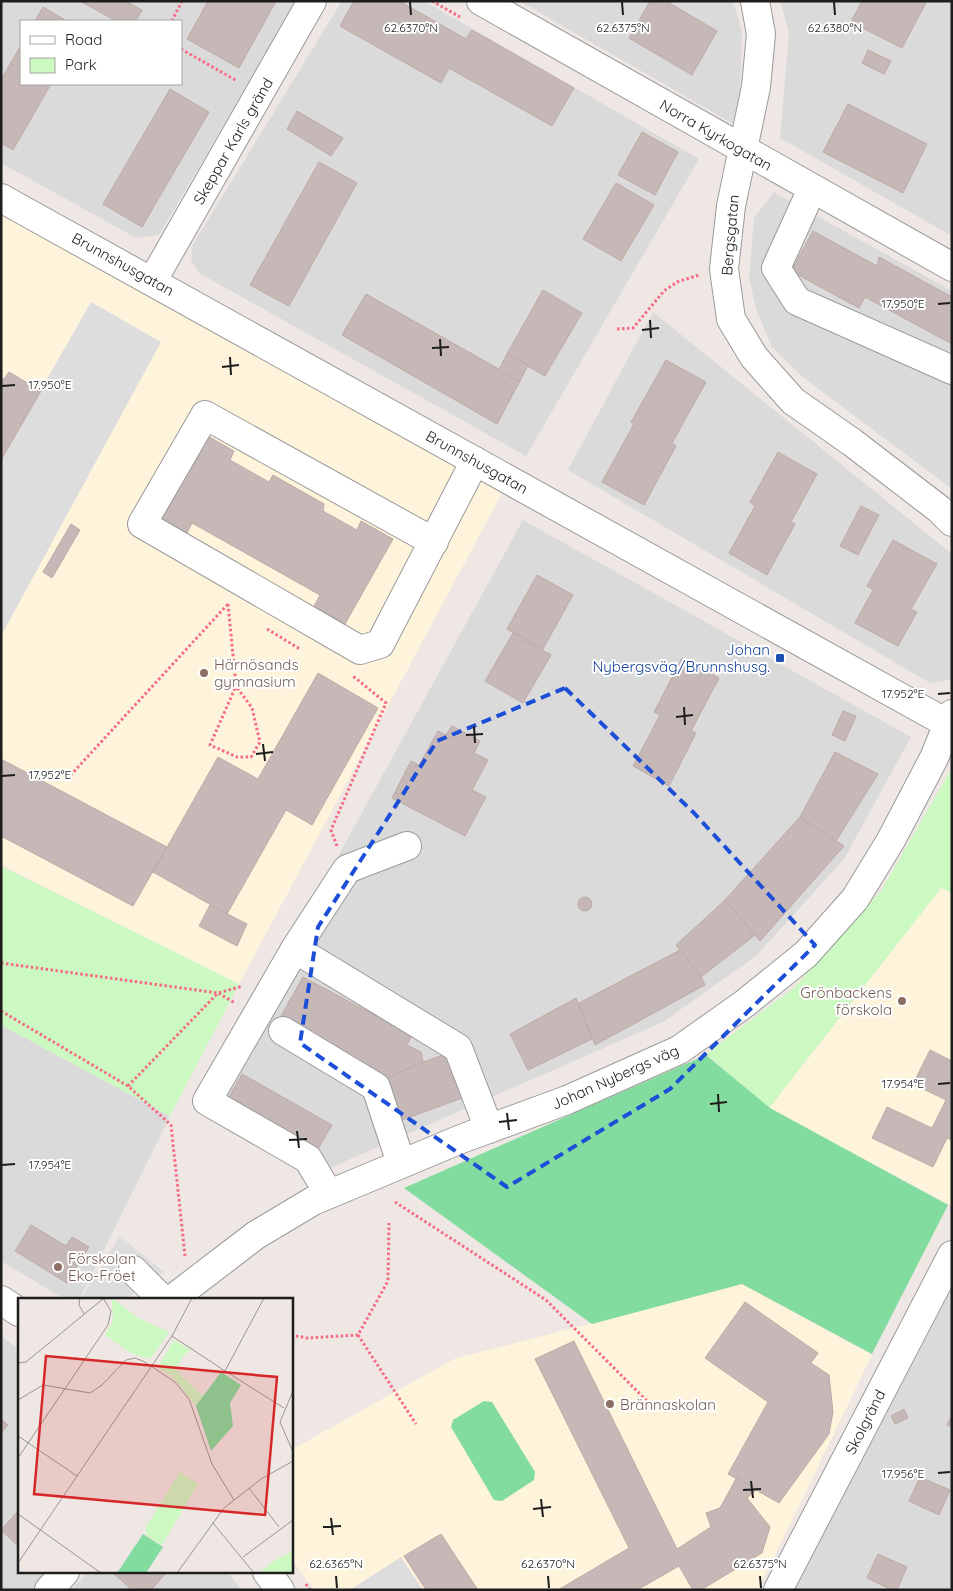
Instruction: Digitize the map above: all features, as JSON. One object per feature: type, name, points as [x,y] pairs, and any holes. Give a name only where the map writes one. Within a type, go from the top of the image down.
[{"type":"street","name":"Skeppar Karls gränd","points":[[153,280],[312,1]]},
{"type":"street","name":"Norra Kyrkogatan","points":[[481,1],[952,267]]},
{"type":"street","name":"Bergsgatan","points":[[755,1],[761,34],[756,87],[731,206],[724,269],[731,319],[754,357],[793,401],[853,443],[939,509],[952,522]]},
{"type":"street","points":[[812,189],[776,268],[797,300],[952,370]]},
{"type":"street","name":"Brunnshusgatan","points":[[1,198],[153,280],[475,461],[950,721]]},
{"type":"street","points":[[434,542],[205,415],[142,524],[234,593],[360,650],[380,644],[434,542],[475,461]]},
{"type":"street","name":"Johan Nybergs väg","points":[[179,1292],[256,1234],[313,1201],[489,1128],[567,1100],[679,1050],[744,1004],[806,954],[855,899],[891,840],[934,758],[950,721]]},
{"type":"street","points":[[329,1194],[308,1159],[207,1101],[294,949],[347,869],[407,846]]},
{"type":"street","points":[[294,949],[458,1048],[489,1128]]},
{"type":"street","points":[[284,1031],[376,1087],[401,1163]]},
{"type":"street","name":"Skolgränd","points":[[778,1590],[952,1255]]},
{"type":"street","points":[[133,1270],[161,1298]]},
{"type":"street","points":[[1,1300],[18,1311]]},
{"type":"street","points":[[49,1590],[63,1574]]},
{"type":"street","points":[[268,1574],[280,1590]]},
{"type":"path","points":[[172,20],[182,1]]},
{"type":"path","points":[[182,50],[260,94]]},
{"type":"path","points":[[617,329],[633,328],[664,291],[677,282],[724,269]]},
{"type":"path","points":[[234,593],[236,609]]},
{"type":"path","points":[[234,593],[236,686],[210,745],[237,758],[252,757],[260,742],[252,708],[236,686]]},
{"type":"path","points":[[67,779],[234,593]]},
{"type":"path","points":[[259,624],[308,653]]},
{"type":"path","points":[[347,869],[331,830],[386,703],[352,675]]},
{"type":"path","points":[[1,963],[218,993],[279,976]]},
{"type":"path","points":[[128,1086],[218,993]]},
{"type":"path","points":[[1,1011],[128,1086],[171,1125],[179,1292]]},
{"type":"path","points":[[395,1202],[546,1300],[654,1408]]},
{"type":"path","points":[[358,1336],[388,1282],[389,1223]]},
{"type":"path","points":[[292,1335],[307,1338],[358,1336]]},
{"type":"path","points":[[358,1336],[416,1424]]},
{"type":"highlighted area","points":[[565,688],[694,813],[815,945],[670,1089],[507,1187],[300,1043],[318,927],[437,741]]},
{"type":"shaded area","points":[[1,1],[297,1],[159,235],[136,238],[1,163]]},
{"type":"shaded area","points":[[342,1],[424,1],[699,159],[526,456],[199,273],[191,260],[193,244]]},
{"type":"shaded area","points":[[519,1],[733,1],[742,32],[739,127]]},
{"type":"shaded area","points":[[780,1],[952,1],[952,236],[780,138],[789,33]]},
{"type":"shaded area","points":[[774,192],[952,291],[952,489],[804,378],[772,347],[756,309],[749,278],[754,218]]},
{"type":"shaded area","name":"Härnösands gymnasium","points":[[1,213],[509,480],[239,984],[1,865]]},
{"type":"shaded area","points":[[91,302],[161,342],[1,636],[1,460]]},
{"type":"shaded area","points":[[653,312],[952,554],[952,677],[949,680],[930,683],[568,470]]},
{"type":"shaded area","points":[[523,520],[911,737],[844,859],[756,956],[663,1022],[330,1168],[217,1094],[282,958]]},
{"type":"shaded area","name":"Grönbackens förskola","points":[[941,888],[952,893],[952,1206],[769,1108]]},
{"type":"shaded area","points":[[1,1025],[170,1116],[80,1298],[63,1298],[1,1261]]},
{"type":"shaded area","points":[[120,1236],[164,1272],[128,1298],[81,1298]]},
{"type":"shaded area","name":"Brännaskolan","points":[[742,1284],[872,1355],[758,1590],[314,1590],[292,1559],[292,1449],[454,1359]]},
{"type":"shaded area","points":[[952,1285],[952,1590],[790,1590]]},
{"type":"shaded area","points":[[1,1336],[18,1349],[18,1574],[49,1574],[31,1590],[1,1590]]},
{"type":"shaded area","points":[[401,1557],[423,1590],[350,1590]]},
{"type":"shaded area","points":[[86,1574],[229,1574],[241,1590],[71,1590]]},
{"type":"green space","points":[[949,773],[952,773],[952,893],[941,888],[769,1108],[706,1054],[795,987],[881,891]]},
{"type":"green space","points":[[1,866],[239,984],[170,1116],[1,1025]]},
{"type":"green space","points":[[706,1055],[770,1108],[948,1205],[872,1354],[742,1284],[592,1324],[404,1188]]},
{"type":"green space","points":[[484,1401],[492,1402],[535,1472],[534,1480],[502,1501],[494,1500],[451,1427],[453,1420]]},
{"type":"building","points":[[80,1],[125,1],[142,10],[137,20],[114,20]]},
{"type":"building","points":[[208,1],[276,1],[239,68],[187,39]]},
{"type":"building","points":[[354,1],[399,1],[466,39],[472,30],[574,88],[552,126],[449,68],[441,83],[340,26]]},
{"type":"building","points":[[650,1],[666,1],[717,31],[692,75],[629,38]]},
{"type":"building","points":[[862,1],[927,1],[902,48],[851,22]]},
{"type":"building","points":[[43,7],[65,20],[36,20]]},
{"type":"building","points":[[20,47],[20,85],[50,85],[13,150],[1,143],[1,80]]},
{"type":"building","points":[[868,50],[891,61],[884,74],[862,63]]},
{"type":"building","points":[[170,89],[209,112],[142,227],[103,204]]},
{"type":"building","points":[[848,104],[927,144],[903,193],[823,152]]},
{"type":"building","points":[[297,111],[343,138],[331,156],[287,129]]},
{"type":"building","points":[[642,132],[678,152],[655,195],[618,175]]},
{"type":"building","points":[[319,162],[357,183],[289,306],[250,285]]},
{"type":"building","points":[[616,183],[654,205],[621,261],[583,239]]},
{"type":"building","points":[[813,231],[877,266],[879,257],[952,297],[952,344],[865,297],[859,308],[791,271]]},
{"type":"building","points":[[543,290],[582,313],[545,376],[507,354]]},
{"type":"building","points":[[366,294],[520,381],[497,424],[342,335]]},
{"type":"building","points":[[507,354],[528,365],[520,381],[498,371]]},
{"type":"building","points":[[666,360],[706,382],[672,443],[676,446],[644,505],[602,482],[634,424],[631,422]]},
{"type":"building","points":[[9,372],[41,391],[1,460],[1,378],[4,379]]},
{"type":"building","points":[[206,435],[234,451],[230,460],[269,482],[273,475],[324,504],[323,511],[357,530],[361,521],[393,539],[345,624],[314,606],[320,595],[192,523],[187,533],[160,518]]},
{"type":"building","points":[[778,452],[817,474],[791,522],[795,524],[767,575],[729,553],[755,506],[750,502]]},
{"type":"building","points":[[861,506],[879,515],[858,555],[840,546]]},
{"type":"building","points":[[71,524],[80,530],[52,578],[43,572]]},
{"type":"building","points":[[893,540],[937,564],[911,609],[917,612],[898,646],[855,623],[873,590],[867,586]]},
{"type":"building","points":[[537,575],[573,595],[543,649],[507,629]]},
{"type":"building","points":[[513,633],[551,655],[523,703],[485,681]]},
{"type":"building","points":[[682,658],[719,678],[691,731],[696,733],[669,786],[633,766],[660,715],[654,712]]},
{"type":"building","points":[[318,673],[378,708],[312,825],[286,810],[227,914],[153,872],[218,757],[258,779]]},
{"type":"building","points":[[843,711],[856,716],[845,741],[832,735]]},
{"type":"building","points":[[452,726],[480,741],[474,753],[488,760],[472,790],[486,797],[465,836],[392,798],[411,761],[419,765],[438,731],[446,735]]},
{"type":"building","points":[[835,752],[878,774],[836,841],[800,817]]},
{"type":"building","points":[[1,759],[167,847],[133,906],[1,836]]},
{"type":"building","points":[[800,817],[844,846],[760,941],[725,900]]},
{"type":"building","points":[[582,897],[588,897],[592,904],[588,911],[582,911],[578,907],[578,901]]},
{"type":"building","points":[[725,900],[755,935],[701,977],[676,945]]},
{"type":"building","points":[[210,905],[247,924],[237,946],[199,926]]},
{"type":"building","points":[[680,950],[705,985],[595,1045],[579,1003]]},
{"type":"building","points":[[303,977],[412,1035],[407,1045],[421,1052],[423,1062],[388,1078],[281,1016]]},
{"type":"building","points":[[576,998],[592,1039],[528,1070],[510,1034]]},
{"type":"building","points":[[930,1050],[952,1061],[952,1140],[947,1138],[933,1167],[872,1138],[887,1107],[932,1128],[946,1100],[913,1084]]},
{"type":"building","points":[[449,1053],[465,1097],[402,1120],[388,1078],[423,1062]]},
{"type":"building","points":[[242,1074],[332,1125],[318,1149],[229,1097]]},
{"type":"building","name":"Förskolan Eko-Fröet","points":[[31,1225],[66,1246],[72,1237],[89,1247],[67,1283],[15,1251]]},
{"type":"building","points":[[745,1302],[818,1353],[811,1363],[829,1375],[833,1412],[829,1434],[779,1503],[728,1474],[768,1402],[705,1358]]},
{"type":"building","points":[[574,1341],[677,1549],[711,1527],[706,1513],[720,1508],[737,1477],[756,1490],[747,1498],[770,1527],[762,1553],[701,1590],[693,1590],[679,1566],[637,1590],[558,1590],[629,1548],[535,1359]]},
{"type":"building","points":[[904,1409],[908,1418],[895,1424],[891,1416]]},
{"type":"building","points":[[952,1415],[952,1427],[947,1425]]},
{"type":"building","points":[[1,1419],[8,1425],[1,1433]]},
{"type":"building","points":[[920,1477],[950,1490],[939,1515],[909,1501]]},
{"type":"building","points":[[18,1511],[18,1546],[1,1530]]},
{"type":"building","points":[[441,1534],[478,1590],[426,1590],[404,1556]]},
{"type":"building","points":[[878,1554],[907,1567],[897,1590],[892,1590],[867,1578]]},
{"type":"building","points":[[114,1574],[165,1574],[151,1590],[132,1590]]},
{"type":"place","name":"Johan Nybergsväg/Brunnshusg.","points":[[780,658]]},
{"type":"place","name":"Härnösands gymnasium","points":[[204,673]]},
{"type":"place","name":"Grönbackens förskola","points":[[902,1001]]},
{"type":"place","name":"Förskolan Eko-Fröet","points":[[58,1267]]},
{"type":"place","name":"Brännaskolan","points":[[610,1404]]}]
